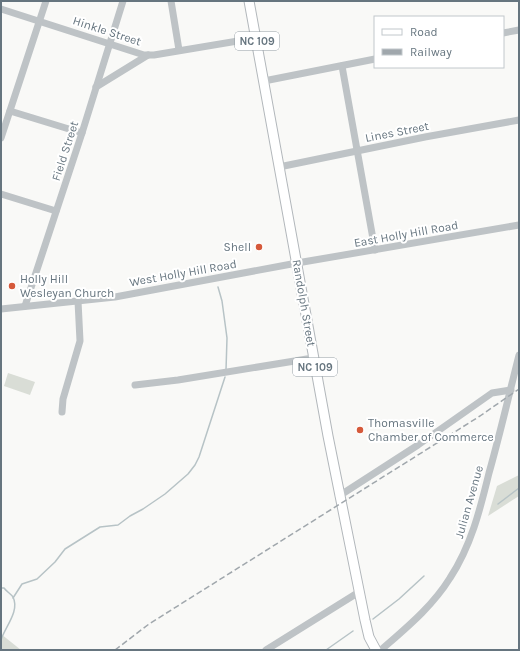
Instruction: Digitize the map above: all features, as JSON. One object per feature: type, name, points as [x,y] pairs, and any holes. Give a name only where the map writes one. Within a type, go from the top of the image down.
[{"type":"main road","name":"Randolph Street","points":[[249,1],[339,496],[369,637],[376,650]]},
{"type":"street","points":[[1,138],[46,1]]},
{"type":"street","name":"Field Street","points":[[25,306],[82,133],[123,1]]},
{"type":"street","points":[[171,1],[179,50]]},
{"type":"street","name":"Hinkle Street","points":[[1,9],[140,54],[148,55],[256,38]]},
{"type":"street","points":[[504,33],[519,30]]},
{"type":"street","points":[[96,87],[148,55]]},
{"type":"street","points":[[264,81],[374,59]]},
{"type":"street","points":[[342,66],[356,151],[375,250]]},
{"type":"street","points":[[10,111],[82,133]]},
{"type":"street","name":"Lines Street","points":[[280,167],[519,120]]},
{"type":"street","points":[[1,194],[56,211]]},
{"type":"street","name":"East Holly Hill Road","points":[[297,263],[519,225]]},
{"type":"street","name":"West Holly Hill Road","points":[[1,309],[115,297],[297,263]]},
{"type":"street","points":[[62,412],[63,399],[80,341],[78,302]]},
{"type":"street","name":"Julian Avenue","points":[[380,650],[412,623],[442,591],[466,550],[477,522],[519,355]]},
{"type":"street","points":[[135,385],[178,380],[314,358]]},
{"type":"street","points":[[339,496],[418,445],[492,393],[511,390]]},
{"type":"street","points":[[266,650],[359,592]]},
{"type":"shaded area","points":[[8,373],[35,382],[30,395],[4,386]]},
{"type":"shaded area","points":[[519,475],[519,496],[488,516],[497,486]]},
{"type":"shaded area","points":[[1,634],[21,650],[1,650]]},
{"type":"waterway","points":[[218,287],[222,301],[227,338],[226,370]]},
{"type":"waterway","points":[[13,598],[22,584],[37,579],[55,562],[65,549],[100,527],[118,525],[165,494],[188,474],[199,457],[225,377]]},
{"type":"waterway","points":[[498,504],[519,488]]},
{"type":"waterway","points":[[373,619],[399,599],[424,576]]},
{"type":"waterway","points":[[1,588],[4,588],[13,597],[15,602],[15,608],[11,619],[1,640]]},
{"type":"waterway","points":[[326,650],[353,631]]},
{"type":"railway","points":[[115,650],[149,624],[480,416],[519,389]]},
{"type":"place","name":"Shell","points":[[259,247]]},
{"type":"place","name":"Holly Hill Wesleyan Church","points":[[12,286]]},
{"type":"place","name":"Thomasville Chamber of Commerce","points":[[360,430]]}]
